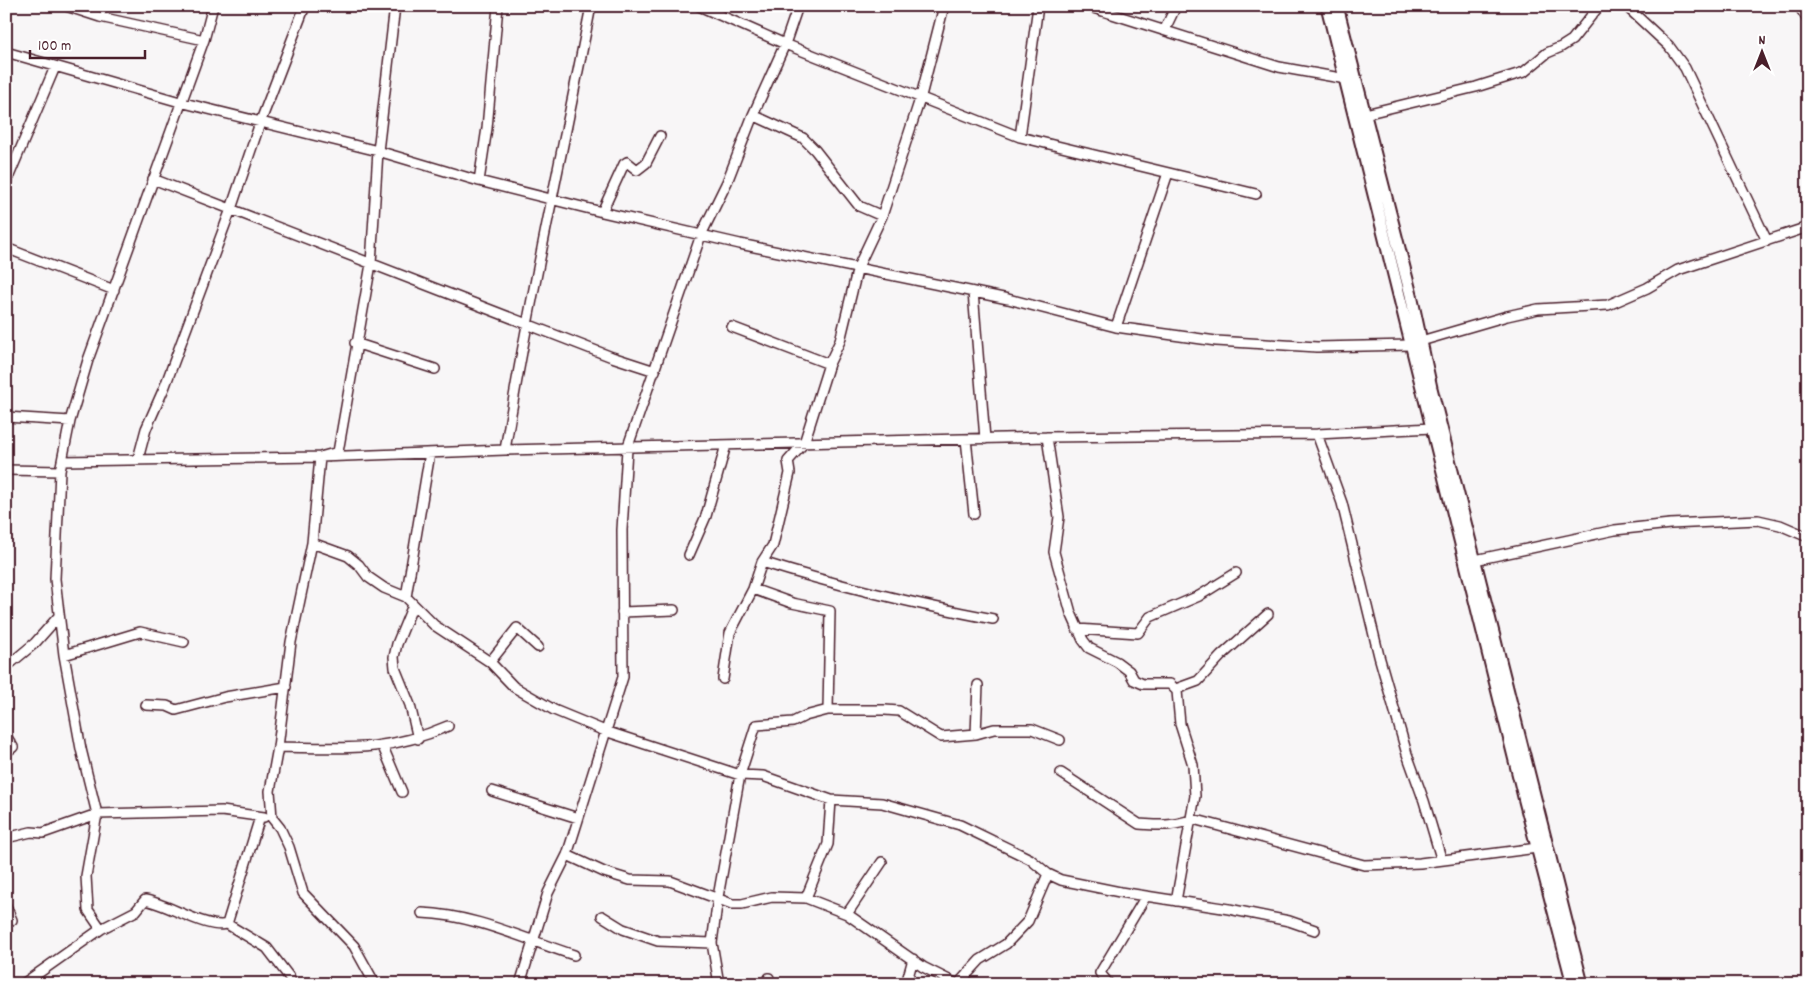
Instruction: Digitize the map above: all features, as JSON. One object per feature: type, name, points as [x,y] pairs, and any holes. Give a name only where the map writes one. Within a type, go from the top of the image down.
[{"type":"street","points":[[66,6],[100,17],[204,40]]},
{"type":"street","points":[[102,929],[88,910],[86,876],[97,814],[81,749],[64,655],[55,579],[60,471],[70,421],[88,360],[204,40],[213,6]]},
{"type":"street","points":[[138,459],[146,429],[166,386],[231,209],[260,123],[305,6]]},
{"type":"street","points":[[320,457],[338,452],[355,343],[371,264],[378,151],[395,6]]},
{"type":"street","points":[[479,181],[487,128],[498,6]]},
{"type":"street","points":[[505,450],[526,323],[554,200],[591,6]]},
{"type":"street","points":[[699,6],[785,44],[921,96],[1020,137],[1256,194]]},
{"type":"street","points":[[520,984],[548,893],[566,855],[604,731],[623,678],[622,530],[627,449],[701,235],[727,182],[753,115],[785,44],[798,6]]},
{"type":"street","points":[[723,679],[730,633],[753,589],[762,562],[773,545],[790,473],[788,461],[804,443],[829,364],[840,341],[858,267],[882,216],[921,96],[944,6]]},
{"type":"street","points":[[1020,137],[1038,6]]},
{"type":"street","points":[[1087,6],[1165,29],[1279,67],[1346,80]]},
{"type":"street","points":[[1165,29],[1176,6]]},
{"type":"street","points":[[1327,6],[1406,296]]},
{"type":"street","points":[[1338,6],[1365,114],[1406,296],[1432,428],[1537,848],[1575,976],[1582,984]]},
{"type":"street","points":[[1365,114],[1476,87],[1524,72],[1547,53],[1572,40],[1599,6]]},
{"type":"street","points":[[1626,6],[1669,46],[1685,68],[1767,241]]},
{"type":"street","points":[[1799,6],[1808,20]]},
{"type":"street","points":[[6,52],[180,102],[378,151],[479,181],[602,212],[701,235],[1050,308],[1116,327],[1226,342],[1317,347],[1416,343],[1530,311],[1572,306],[1608,305],[1647,288],[1678,270],[1806,230]]},
{"type":"street","points":[[6,183],[55,67]]},
{"type":"street","points":[[753,115],[803,138],[815,150],[858,206],[882,216]]},
{"type":"street","points":[[602,212],[624,164],[627,162],[637,170],[646,163],[660,136]]},
{"type":"street","points":[[1116,327],[1168,173]]},
{"type":"street","points":[[153,179],[612,357],[655,371]]},
{"type":"street","points":[[6,248],[114,290]]},
{"type":"street","points":[[973,292],[985,439]]},
{"type":"street","points":[[732,327],[829,364]]},
{"type":"street","points":[[355,343],[435,369]]},
{"type":"street","points":[[1416,343],[1475,560],[1575,976]]},
{"type":"street","points":[[6,417],[70,421]]},
{"type":"street","points":[[62,461],[320,457],[430,452],[627,449],[966,439],[1317,434],[1432,428]]},
{"type":"street","points":[[1317,434],[1342,503],[1379,656],[1407,754],[1424,800],[1440,858]]},
{"type":"street","points":[[1047,438],[1059,517],[1054,552],[1077,629],[1089,648],[1117,662],[1128,671],[1134,680],[1144,684],[1170,684],[1176,689],[1180,724],[1193,765],[1195,796],[1193,819],[1176,901]]},
{"type":"street","points":[[966,439],[974,514]]},
{"type":"street","points":[[689,555],[706,516],[726,446]]},
{"type":"street","points":[[406,597],[430,452]]},
{"type":"street","points":[[320,457],[312,543],[292,642],[278,748],[270,791],[272,818],[280,828],[289,847],[303,893],[354,946],[375,984]]},
{"type":"street","points":[[6,470],[60,471]]},
{"type":"street","points":[[1475,560],[1615,530],[1670,524],[1758,520],[1780,525],[1808,537]]},
{"type":"street","points":[[312,543],[348,556],[359,565],[368,577],[384,588],[406,597],[434,625],[490,662],[514,687],[554,710],[604,731],[740,775],[763,776],[831,800],[882,803],[960,826],[1030,859],[1048,874],[1061,880],[1289,921],[1315,930]]},
{"type":"street","points":[[762,562],[815,579],[898,600],[992,619]]},
{"type":"street","points":[[1077,629],[1138,633],[1150,617],[1199,596],[1236,573]]},
{"type":"street","points":[[753,589],[792,603],[830,611],[828,710]]},
{"type":"street","points":[[413,605],[397,644],[394,657],[395,668],[410,705],[418,739]]},
{"type":"street","points":[[622,612],[674,610]]},
{"type":"street","points":[[1176,689],[1198,681],[1221,656],[1268,614]]},
{"type":"street","points":[[6,667],[35,643],[59,616]]},
{"type":"street","points":[[490,662],[517,628],[538,647]]},
{"type":"street","points":[[64,655],[140,632],[184,642]]},
{"type":"street","points":[[976,734],[978,685]]},
{"type":"street","points":[[146,705],[167,706],[176,710],[225,697],[286,687]]},
{"type":"street","points":[[719,984],[712,943],[718,897],[740,775],[756,724],[792,722],[828,710],[899,711],[941,737],[976,734],[994,730],[1032,729],[1060,740]]},
{"type":"street","points":[[278,748],[350,749],[383,747],[418,739],[448,726]]},
{"type":"street","points":[[6,736],[13,747],[6,752]]},
{"type":"street","points":[[383,747],[402,792]]},
{"type":"street","points":[[1061,773],[1139,824],[1149,826],[1177,825],[1193,819],[1364,864],[1420,863],[1440,858],[1537,848]]},
{"type":"street","points":[[492,791],[578,818]]},
{"type":"street","points":[[806,898],[828,844],[831,800]]},
{"type":"street","points":[[6,838],[31,832],[43,833],[97,814],[222,811],[272,818]]},
{"type":"street","points":[[227,924],[231,917],[260,817]]},
{"type":"street","points":[[566,855],[604,872],[630,880],[670,881],[718,897],[732,904],[742,904],[772,897],[806,898],[847,914],[886,943],[957,984],[980,960],[1006,944],[1028,921],[1048,874]]},
{"type":"street","points":[[847,914],[882,862]]},
{"type":"street","points":[[1109,984],[1100,973],[1146,896]]},
{"type":"street","points":[[23,984],[102,929],[136,911],[145,900],[157,902],[213,926],[227,924],[267,948],[290,978]]},
{"type":"street","points":[[6,906],[12,920]]},
{"type":"street","points":[[422,913],[450,914],[574,955]]},
{"type":"street","points":[[602,916],[623,929],[658,941],[712,943]]},
{"type":"street","points":[[906,984],[913,959]]}]
